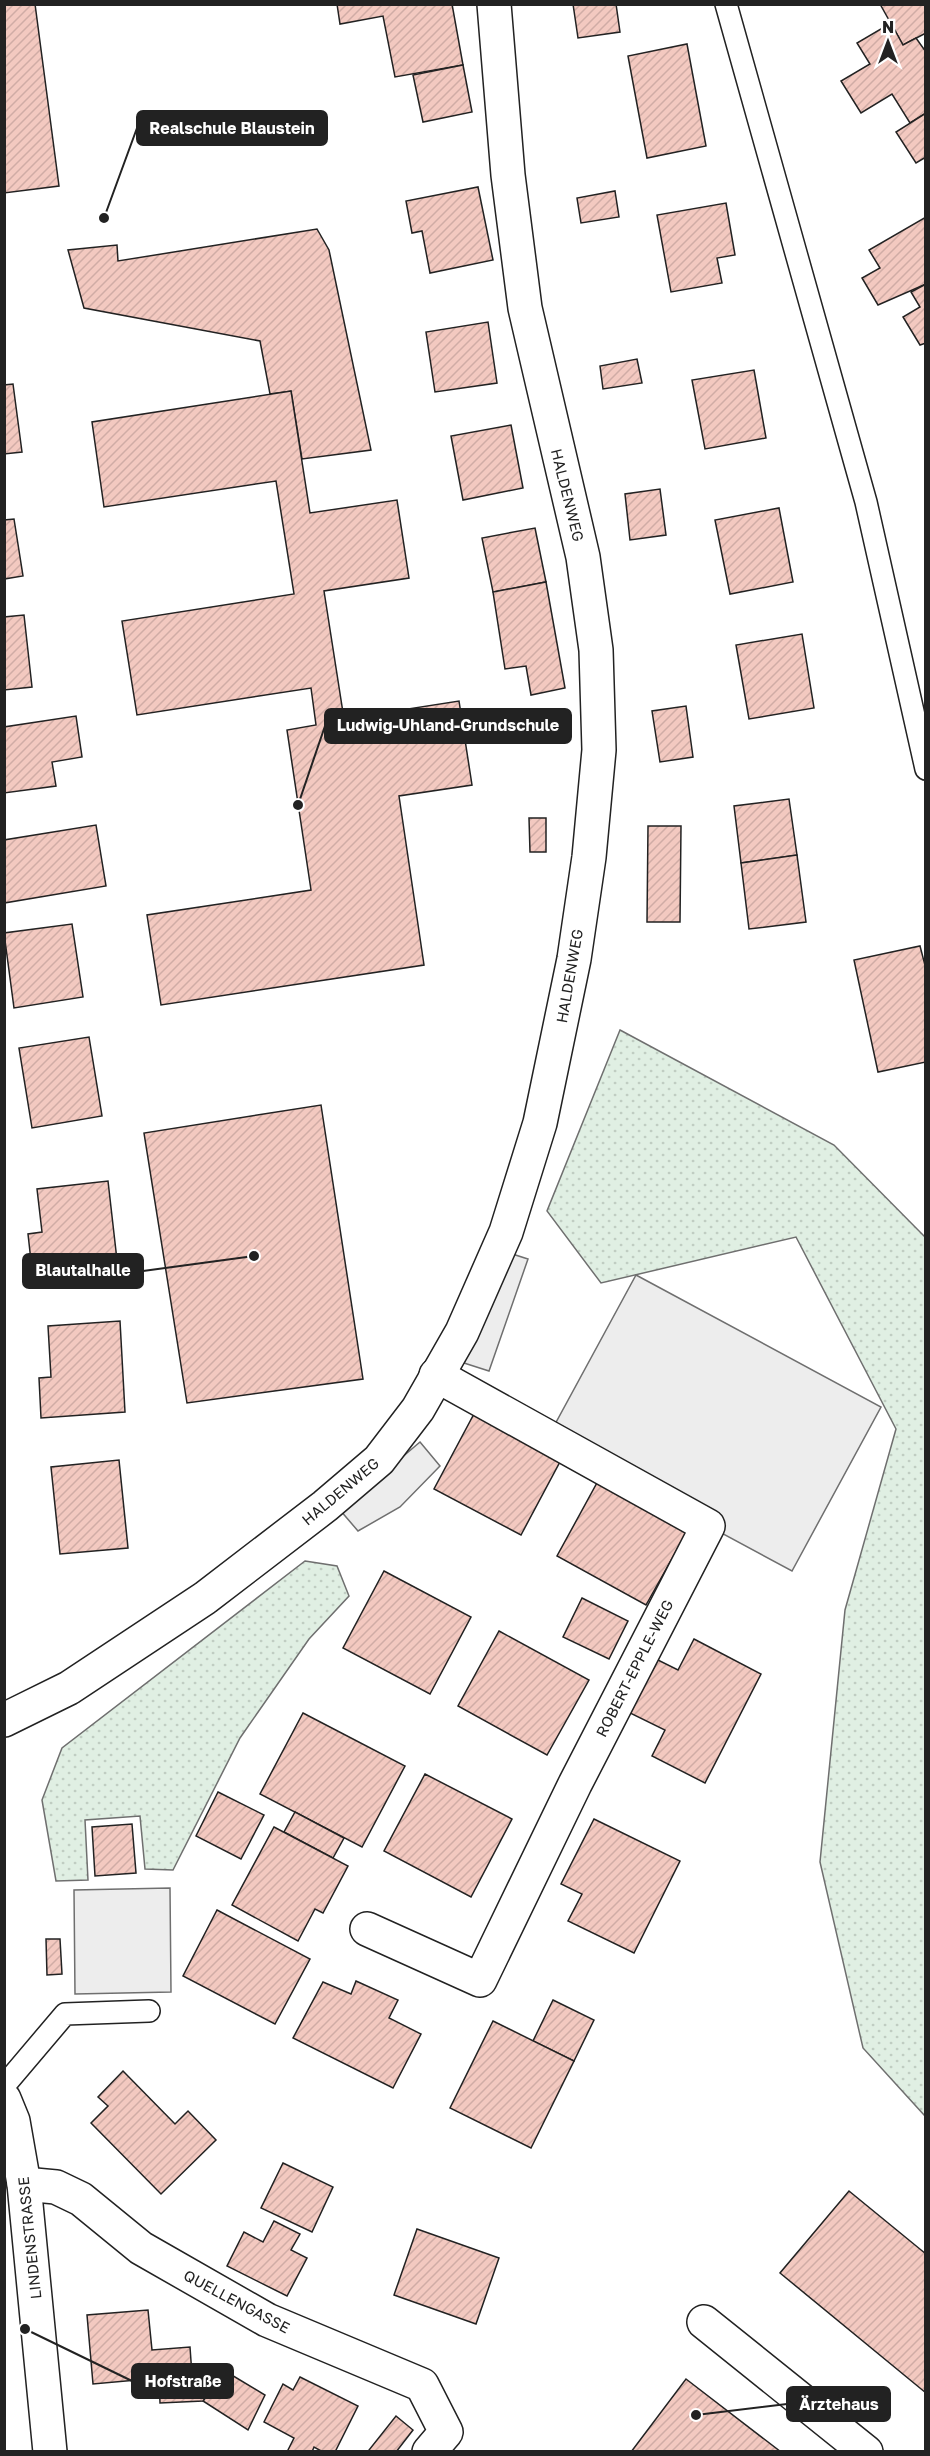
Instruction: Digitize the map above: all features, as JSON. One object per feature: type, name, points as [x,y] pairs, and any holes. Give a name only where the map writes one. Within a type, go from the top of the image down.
[{"type":"street","name":"HALDENWEG","points":[[4,1720],[69,1688],[205,1598],[326,1506],[379,1460],[418,1409],[462,1332],[506,1232],[540,1123],[575,948],[589,857],[599,750],[596,650],[583,557],[525,308],[508,176],[494,4]]},
{"type":"street","name":"ROBERT-EPPLE-WEG","points":[[367,1929],[480,1980],[575,1784],[708,1526],[436,1375]]},
{"type":"street","name":"LINDENSTRASSE","points":[[4,2099],[13,2121],[24,2184],[51,2451]]},
{"type":"street","name":"QUELLENGASSE","points":[[24,2184],[56,2187],[81,2199],[141,2248],[267,2320],[422,2385],[446,2432],[429,2451]]},
{"type":"street","points":[[704,2322],[866,2451]]},
{"type":"lane","points":[[726,4],[866,502],[926,769]]},
{"type":"lane","points":[[4,2086],[65,2014],[136,2006]]},
{"type":"green space","points":[[620,1030],[834,1145],[925,1237],[925,2116],[863,2048],[820,1862],[845,1610],[896,1429],[796,1237],[601,1283],[547,1211]]},
{"type":"green space","points":[[305,1561],[337,1566],[349,1596],[309,1639],[240,1738],[173,1870],[145,1869],[140,1816],[85,1820],[88,1880],[56,1881],[42,1800],[62,1748]]},
{"type":"shaded area","points":[[506,1252],[528,1259],[489,1371],[464,1363]]},
{"type":"shaded area","points":[[636,1275],[881,1407],[792,1571],[547,1439]]},
{"type":"shaded area","points":[[420,1442],[440,1466],[400,1507],[358,1531],[340,1510]]},
{"type":"shaded area","points":[[170,1888],[171,1992],[75,1994],[74,1890]]},
{"type":"building","points":[[4,4],[35,4],[59,186],[4,193]]},
{"type":"building","points":[[337,4],[452,4],[463,65],[395,77],[383,16],[340,24]]},
{"type":"building","points":[[573,4],[616,4],[620,32],[578,38]]},
{"type":"building","points":[[880,4],[926,4],[926,33],[903,45]]},
{"type":"building","points":[[891,23],[903,45],[916,38],[926,52],[926,113],[910,123],[892,94],[861,113],[841,81],[870,64],[857,43]]},
{"type":"building","points":[[687,44],[706,146],[647,158],[628,56]]},
{"type":"building","points":[[463,65],[472,112],[423,122],[413,75]]},
{"type":"building","points":[[926,113],[926,157],[916,163],[896,132]]},
{"type":"building","points":[[478,187],[493,260],[430,273],[422,231],[412,233],[406,201]]},
{"type":"building","points":[[615,191],[619,217],[581,223],[577,198]]},
{"type":"building","points":[[726,203],[735,255],[717,258],[722,283],[671,292],[657,215]]},
{"type":"building","points":[[926,217],[926,284],[878,305],[862,278],[880,268],[869,250]]},
{"type":"building","points":[[317,229],[329,250],[371,450],[302,459],[291,391],[270,394],[260,341],[84,308],[68,250],[117,245],[118,261]]},
{"type":"building","points":[[926,284],[926,343],[920,345],[903,317],[920,307],[911,292]]},
{"type":"building","points":[[488,322],[497,383],[435,392],[426,332]]},
{"type":"building","points":[[637,359],[642,383],[603,389],[600,366]]},
{"type":"building","points":[[754,370],[766,438],[705,449],[692,380]]},
{"type":"building","points":[[13,384],[22,452],[4,454],[4,385]]},
{"type":"building","points":[[291,391],[310,513],[397,500],[409,578],[324,591],[344,719],[459,701],[472,785],[399,796],[424,965],[161,1005],[147,915],[311,890],[287,730],[316,725],[311,688],[137,715],[122,621],[294,594],[276,481],[104,507],[92,422]]},
{"type":"building","points":[[511,425],[523,488],[463,500],[451,436]]},
{"type":"building","points":[[660,489],[666,535],[630,540],[625,494]]},
{"type":"building","points":[[779,508],[793,582],[730,594],[715,520]]},
{"type":"building","points":[[14,519],[23,576],[4,579],[4,520]]},
{"type":"building","points":[[535,528],[546,582],[493,592],[482,538]]},
{"type":"building","points":[[546,582],[565,688],[531,695],[526,666],[505,669],[493,592]]},
{"type":"building","points":[[24,615],[32,687],[4,690],[4,617]]},
{"type":"building","points":[[802,634],[814,708],[749,719],[736,645]]},
{"type":"building","points":[[686,706],[693,757],[660,762],[652,711]]},
{"type":"building","points":[[76,716],[82,757],[52,762],[56,786],[4,793],[4,727]]},
{"type":"building","points":[[789,799],[797,855],[741,863],[734,806]]},
{"type":"building","points":[[529,818],[546,818],[546,852],[530,852]]},
{"type":"building","points":[[96,825],[106,886],[4,903],[4,840]]},
{"type":"building","points":[[648,826],[681,826],[680,922],[647,922]]},
{"type":"building","points":[[797,855],[806,922],[749,929],[741,863]]},
{"type":"building","points":[[72,924],[83,997],[14,1008],[4,933]]},
{"type":"building","points":[[920,946],[926,969],[926,1062],[878,1072],[854,960]]},
{"type":"building","points":[[89,1037],[102,1116],[32,1128],[19,1048]]},
{"type":"building","points":[[321,1105],[363,1379],[187,1403],[144,1133]]},
{"type":"building","points":[[108,1181],[117,1260],[32,1270],[28,1234],[42,1232],[37,1189]]},
{"type":"building","points":[[120,1321],[125,1412],[41,1418],[39,1378],[51,1377],[48,1326]]},
{"type":"building","points":[[475,1412],[562,1458],[521,1535],[434,1489]]},
{"type":"building","points":[[119,1460],[128,1548],[60,1554],[51,1467]]},
{"type":"building","points":[[598,1481],[688,1530],[646,1605],[557,1556]]},
{"type":"building","points":[[384,1571],[471,1617],[430,1694],[343,1648]]},
{"type":"building","points":[[582,1598],[628,1621],[609,1659],[563,1637]]},
{"type":"building","points":[[499,1631],[589,1680],[547,1755],[458,1706]]},
{"type":"building","points":[[694,1639],[761,1674],[705,1783],[652,1756],[665,1730],[628,1712],[656,1659],[678,1670]]},
{"type":"building","points":[[303,1713],[405,1766],[362,1847],[260,1794]]},
{"type":"building","points":[[425,1774],[512,1819],[471,1897],[384,1851]]},
{"type":"building","points":[[218,1792],[264,1815],[241,1859],[196,1836]]},
{"type":"building","points":[[295,1812],[344,1838],[333,1858],[284,1832]]},
{"type":"building","points":[[594,1819],[680,1861],[634,1953],[568,1921],[582,1894],[561,1884]]},
{"type":"building","points":[[132,1824],[136,1873],[95,1876],[92,1827]]},
{"type":"building","points":[[274,1827],[348,1866],[323,1913],[315,1909],[298,1941],[232,1905]]},
{"type":"building","points":[[217,1910],[310,1959],[275,2024],[183,1976]]},
{"type":"building","points":[[46,1939],[60,1939],[62,1974],[47,1975]]},
{"type":"building","points":[[356,1981],[398,2000],[389,2018],[421,2034],[393,2088],[293,2038],[323,1982],[351,1994]]},
{"type":"building","points":[[553,2000],[594,2020],[574,2061],[533,2041]]},
{"type":"building","points":[[493,2021],[574,2061],[531,2148],[450,2108]]},
{"type":"building","points":[[123,2071],[175,2124],[188,2111],[216,2140],[161,2194],[91,2123],[108,2106],[98,2097]]},
{"type":"building","points":[[283,2163],[333,2187],[312,2232],[261,2208]]},
{"type":"building","points":[[849,2191],[926,2254],[926,2393],[780,2273]]},
{"type":"building","points":[[274,2221],[300,2234],[291,2250],[307,2258],[287,2296],[227,2266],[244,2232],[263,2242]]},
{"type":"building","points":[[417,2229],[499,2258],[476,2324],[394,2295]]},
{"type":"building","points":[[148,2310],[152,2350],[190,2347],[192,2375],[93,2384],[87,2315]]},
{"type":"building","points":[[225,2371],[265,2395],[248,2430],[203,2401]]},
{"type":"building","points":[[225,2371],[203,2401],[160,2403],[159,2379]]},
{"type":"building","points":[[300,2377],[358,2406],[335,2452],[323,2452],[314,2447],[312,2452],[287,2452],[294,2438],[264,2422],[283,2384],[293,2390]]},
{"type":"building","points":[[686,2379],[781,2452],[631,2452]]},
{"type":"building","points":[[396,2416],[413,2430],[396,2452],[369,2450]]},
{"type":"place","name":"Realschule Blaustein","points":[[104,218]]},
{"type":"place","name":"Ludwig-Uhland-Grundschule","points":[[298,805]]},
{"type":"place","name":"Blautalhalle","points":[[254,1256]]},
{"type":"place","name":"Hofstraße","points":[[25,2329]]},
{"type":"place","name":"Ärztehaus","points":[[696,2415]]}]
